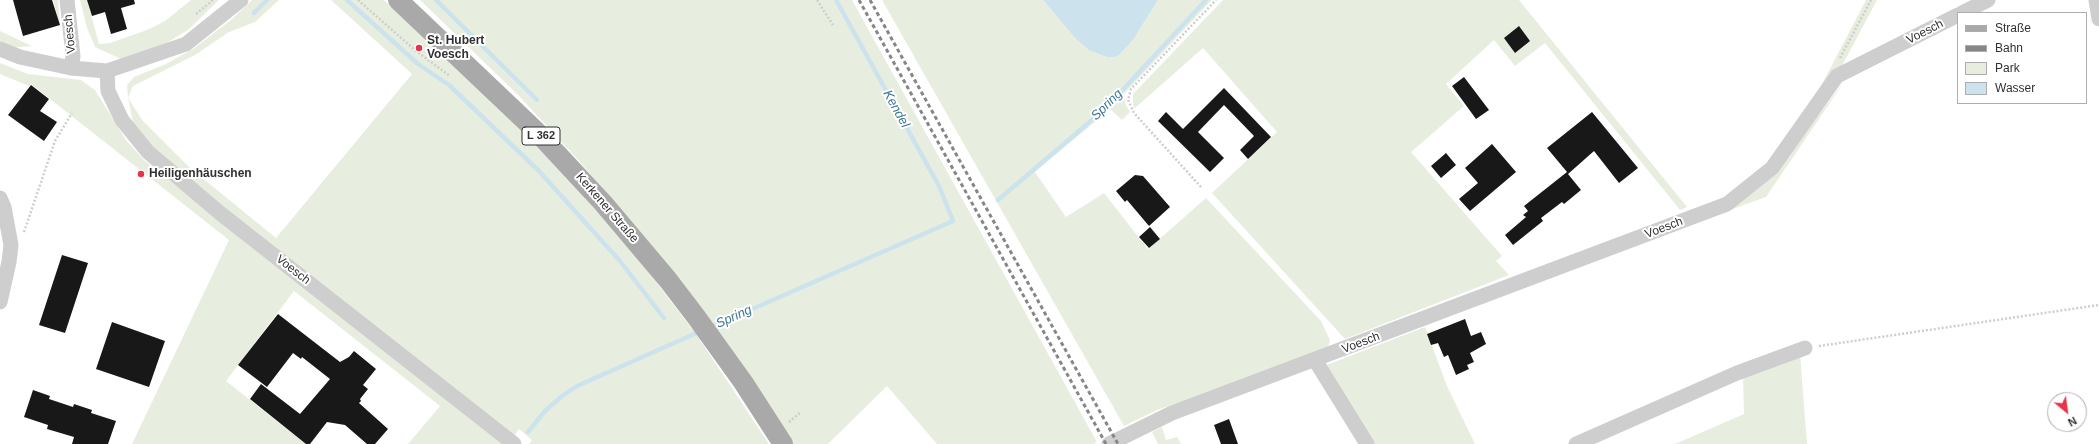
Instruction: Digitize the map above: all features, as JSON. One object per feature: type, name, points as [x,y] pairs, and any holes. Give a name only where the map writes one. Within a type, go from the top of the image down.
[{"type":"main road","name":"Kerkener Straße","points":[[398,0],[476,72],[573,169],[639,245],[712,340],[783,444]]},
{"type":"street","name":"Voesch","points":[[67,0],[73,56],[71,68]]},
{"type":"street","points":[[0,49],[20,57],[71,68],[107,71],[186,44],[230,6],[241,0]]},
{"type":"street","points":[[1964,12],[1988,0]]},
{"type":"street","points":[[2096,0],[2099,19]]},
{"type":"street","name":"Voesch","points":[[1109,444],[1172,413],[1727,204],[1772,168],[1837,76],[1957,16]]},
{"type":"street","name":"Voesch","points":[[107,71],[108,91],[122,120],[148,152],[220,213],[514,444]]},
{"type":"street","points":[[0,198],[4,207],[11,245],[9,262],[0,302]]},
{"type":"street","points":[[1576,444],[1737,373],[1805,348]]},
{"type":"street","points":[[1314,360],[1367,444]]},
{"type":"path","points":[[195,16],[213,0]]},
{"type":"path","points":[[358,0],[416,51],[454,78]]},
{"type":"path","points":[[817,0],[833,25]]},
{"type":"path","points":[[1201,187],[1134,113],[1128,100],[1131,89],[1216,0]]},
{"type":"path","points":[[1837,76],[1840,56],[1871,0]]},
{"type":"path","points":[[416,51],[419,48]]},
{"type":"path","points":[[11,245],[22,241],[55,141],[72,113]]},
{"type":"path","points":[[1805,348],[2099,305]]},
{"type":"green space","points":[[53,0],[58,0],[60,26]]},
{"type":"green space","points":[[80,0],[87,0],[99,44],[110,43],[147,30],[165,21],[191,0],[219,0],[188,30],[158,48],[121,59],[95,47],[87,28]]},
{"type":"green space","points":[[252,0],[279,0],[255,22],[229,32],[195,55],[133,86],[128,98],[127,85],[134,77],[166,64],[193,49],[231,20]]},
{"type":"green space","points":[[331,0],[384,0],[485,94],[566,176],[631,249],[692,329],[709,323],[645,238],[580,162],[518,95],[420,0],[852,0],[1097,442],[1094,444],[937,444],[887,386],[828,444],[792,444],[717,333],[700,340],[769,444],[529,444],[532,440],[519,429],[514,436],[221,204],[155,149],[133,122],[128,98],[143,121],[190,168],[276,238],[412,74]]},
{"type":"green space","points":[[882,0],[1043,0],[1075,38],[1120,54],[1133,40],[1158,0],[1212,0],[1124,94],[1125,103],[1130,112],[1122,120],[1110,109],[1035,172],[1066,217],[1104,193],[1148,249],[1206,198],[1321,321],[1330,340],[1328,347],[1228,386],[1157,410],[1124,426]]},
{"type":"green space","points":[[1223,0],[1519,0],[1687,207],[1680,210],[1545,43],[1515,66],[1494,40],[1446,84],[1464,106],[1411,152],[1502,256],[1496,261],[1509,275],[1345,339],[1212,193],[1277,132],[1203,48],[1135,108],[1133,106],[1133,94]]},
{"type":"green space","points":[[1866,0],[1877,0],[1842,66],[1820,88]]},
{"type":"green space","points":[[0,31],[32,46],[5,48],[0,46]]},
{"type":"green space","points":[[0,63],[28,74],[81,80],[95,90],[126,140],[144,160],[503,444],[408,444],[440,406],[294,291],[226,381],[306,444],[132,444],[229,240],[31,84],[29,86],[0,74]]},
{"type":"green space","points":[[1846,79],[1766,197],[1730,210],[1777,170]]},
{"type":"green space","points":[[1425,327],[1447,386],[1475,444],[1373,444],[1324,366]]},
{"type":"green space","points":[[1800,353],[1807,444],[1675,444],[1744,414],[1743,377]]},
{"type":"green space","points":[[1162,427],[1166,440],[1177,437],[1181,444],[1158,444],[1152,432]]},
{"type":"water","points":[[1043,0],[1158,0],[1133,40],[1120,54],[1115,57],[1107,57],[1089,50],[1075,38]]},
{"type":"building","points":[[13,0],[52,0],[60,25],[23,36]]},
{"type":"building","points":[[87,0],[134,0],[135,4],[121,8],[127,29],[111,34],[105,12],[92,16]]},
{"type":"building","points":[[1519,26],[1530,41],[1515,53],[1504,38]]},
{"type":"building","points":[[1464,77],[1489,110],[1476,119],[1452,86]]},
{"type":"building","points":[[31,85],[49,99],[40,111],[57,122],[44,141],[8,115]]},
{"type":"building","points":[[1224,88],[1271,137],[1248,159],[1240,150],[1254,136],[1224,105],[1198,132],[1224,158],[1210,172],[1158,121],[1166,112],[1183,129]]},
{"type":"building","points":[[1592,112],[1638,168],[1619,183],[1594,151],[1568,174],[1581,190],[1564,204],[1562,202],[1541,218],[1543,221],[1513,245],[1505,235],[1526,217],[1523,215],[1528,211],[1524,206],[1567,172],[1547,148]]},
{"type":"building","points":[[1492,144],[1516,172],[1470,211],[1459,199],[1478,183],[1465,168]]},
{"type":"building","points":[[1446,153],[1456,165],[1441,178],[1431,166]]},
{"type":"building","points":[[1135,175],[1143,176],[1170,207],[1149,226],[1127,200],[1125,202],[1116,191]]},
{"type":"building","points":[[1150,227],[1160,239],[1149,248],[1139,237]]},
{"type":"building","points":[[62,255],[88,263],[65,333],[39,325]]},
{"type":"building","points":[[278,314],[340,362],[349,357],[354,351],[376,369],[363,385],[368,389],[360,399],[361,401],[359,403],[388,429],[375,444],[367,444],[345,425],[327,422],[310,444],[306,444],[250,399],[261,384],[300,414],[330,379],[302,357],[301,359],[293,353],[267,387],[238,365]]},
{"type":"building","points":[[1465,319],[1471,336],[1481,332],[1486,344],[1470,353],[1474,362],[1467,365],[1469,369],[1456,375],[1448,355],[1444,357],[1438,343],[1431,345],[1427,334]]},
{"type":"building","points":[[112,322],[165,341],[149,387],[96,369]]},
{"type":"building","points":[[33,390],[50,396],[49,399],[73,407],[74,404],[92,410],[91,413],[116,421],[108,444],[72,444],[74,437],[47,429],[48,425],[24,417]]},
{"type":"building","points":[[1229,419],[1238,444],[1221,444],[1214,425]]},
{"type":"waterway","points":[[254,13],[267,0]]},
{"type":"waterway","points":[[347,0],[418,64],[449,85],[538,170],[620,261],[664,318]]},
{"type":"waterway","points":[[436,0],[537,100]]},
{"type":"waterway","name":"Spring","points":[[709,328],[953,221],[939,186],[836,0]]},
{"type":"waterway","name":"Spring","points":[[998,200],[1106,108],[1206,0]]},
{"type":"waterway","name":"Spring","points":[[528,432],[545,411],[562,396],[577,386],[701,331]]},
{"type":"railway","points":[[859,0],[1106,444]]},
{"type":"railway","points":[[870,0],[1118,444]]},
{"type":"place","name":"St. Hubert Voesch","points":[[419,48]]},
{"type":"place","name":"Heiligenhäuschen","points":[[141,174]]},
{"type":"water label","name":"Kendel","points":[[896,109]]}]
